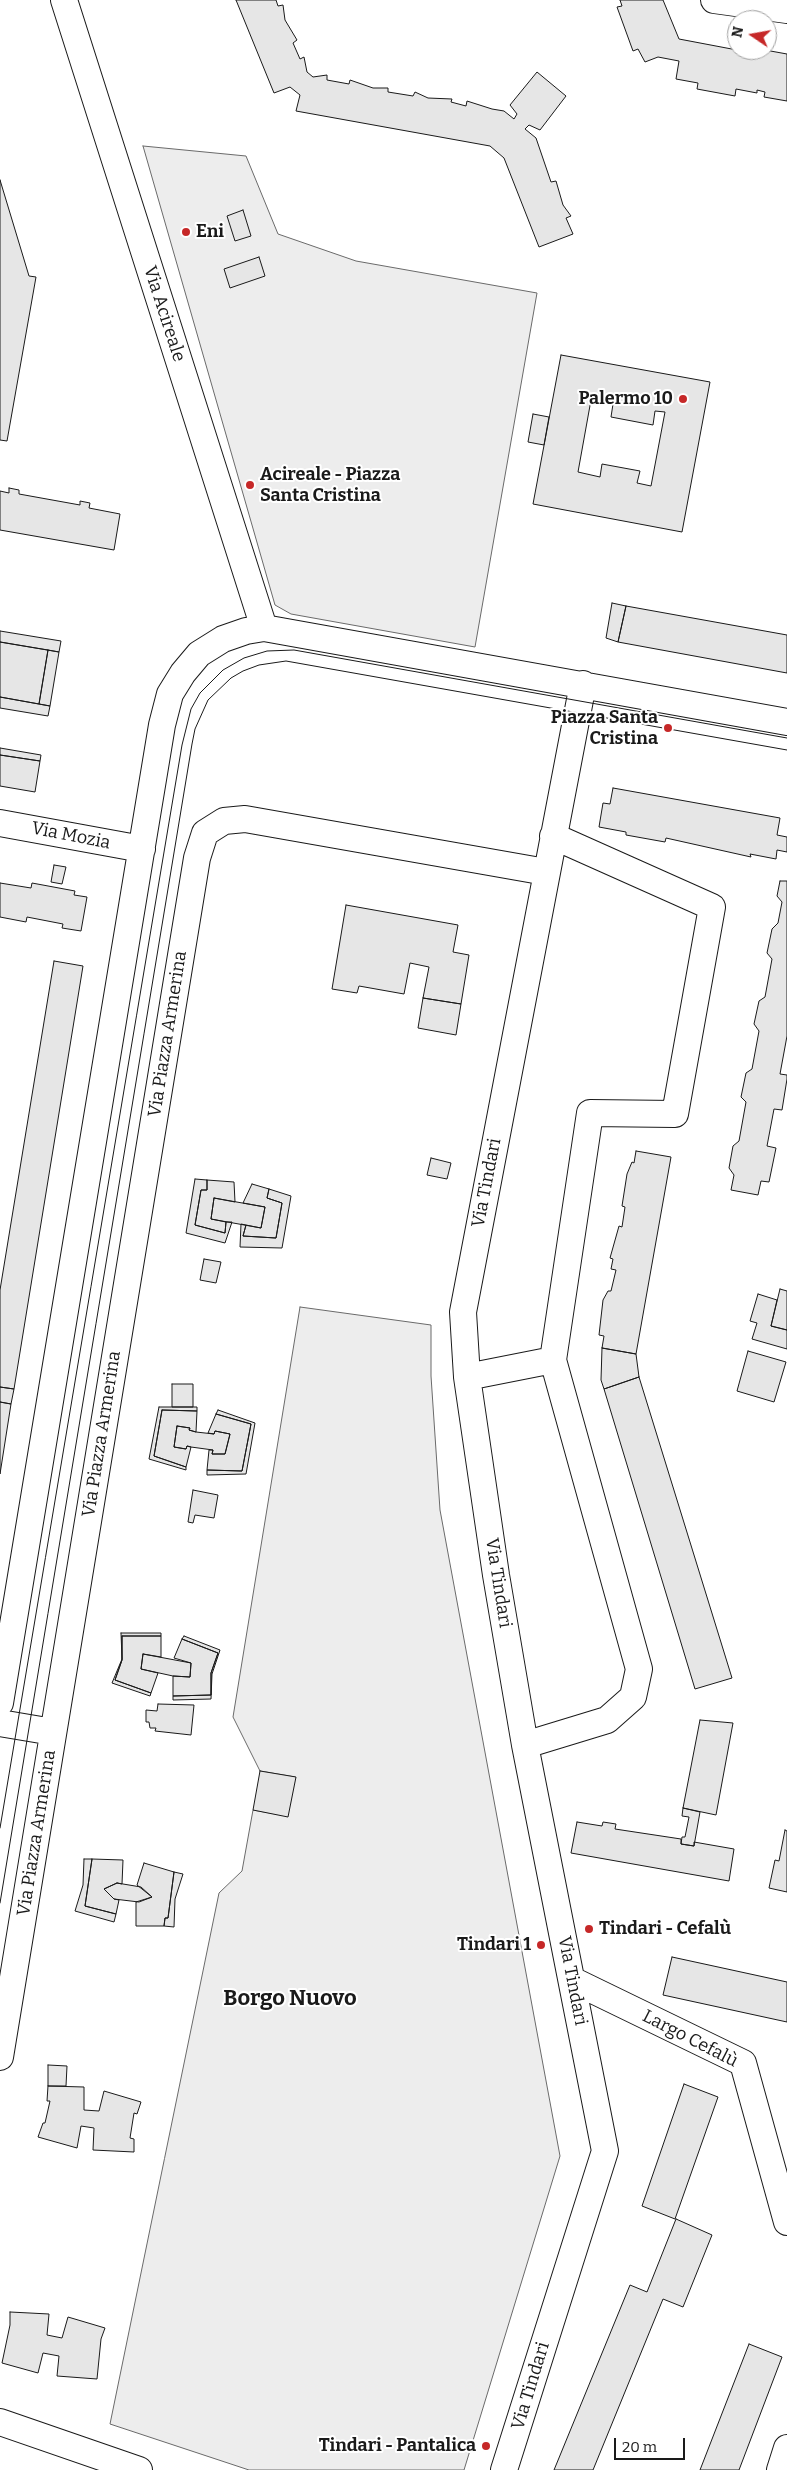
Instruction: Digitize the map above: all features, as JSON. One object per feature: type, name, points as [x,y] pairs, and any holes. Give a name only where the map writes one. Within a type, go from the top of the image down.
[{"type":"street","name":"Via Acireale","points":[[64,0],[264,628]]},
{"type":"street","points":[[714,0],[787,10]]},
{"type":"street","points":[[0,1703],[162,725],[170,694],[183,673],[199,654],[223,639],[246,630],[264,628],[787,722]]},
{"type":"street","name":"Via Tindari","points":[[504,2470],[605,2150],[525,1746],[496,1575],[467,1377],[463,1312],[583,684]]},
{"type":"street","name":"Via Piazza Armerina","points":[[0,2057],[197,858],[205,833],[224,821],[245,819],[546,872]]},
{"type":"street","name":"Via Mozia","points":[[0,823],[142,849]]},
{"type":"street","points":[[525,1746],[607,1720],[633,1697],[639,1669],[553,1360],[590,1113],[675,1114],[712,907],[553,836]]},
{"type":"street","points":[[467,1377],[553,1360]]},
{"type":"street","points":[[0,1723],[53,1732]]},
{"type":"street","name":"Largo Cefalù","points":[[572,1980],[743,2062],[787,2222]]},
{"type":"street","points":[[0,2422],[139,2470]]},
{"type":"street","points":[[780,2470],[787,2448]]},
{"type":"shaded area","points":[[143,146],[246,156],[278,234],[356,261],[537,293],[475,647],[291,614],[275,605]]},
{"type":"shaded area","points":[[300,1307],[431,1325],[431,1376],[440,1510],[560,2156],[464,2470],[249,2470],[110,2424],[219,1893],[242,1871],[253,1810],[287,1816],[295,1777],[260,1771],[233,1717]]},
{"type":"building","points":[[236,0],[276,0],[278,6],[283,5],[285,20],[297,40],[293,43],[300,59],[304,57],[307,72],[313,77],[327,75],[327,80],[349,84],[350,80],[373,88],[388,88],[388,92],[413,96],[415,92],[428,98],[452,99],[451,102],[466,106],[467,101],[504,111],[514,119],[517,114],[510,105],[537,72],[566,96],[540,130],[529,125],[525,129],[536,138],[551,182],[556,181],[563,205],[571,216],[566,218],[573,234],[539,247],[504,158],[490,146],[296,111],[300,95],[290,87],[274,93]]},
{"type":"building","points":[[620,0],[663,0],[679,39],[727,48],[727,60],[777,60],[777,52],[787,54],[787,101],[764,97],[765,92],[757,90],[757,93],[736,89],[735,96],[697,89],[698,83],[676,79],[679,61],[658,57],[645,62],[638,49],[633,51],[617,7],[622,6]]},
{"type":"building","points":[[0,180],[29,276],[36,277],[7,441],[0,440]]},
{"type":"building","points":[[243,210],[251,236],[235,241],[227,216]]},
{"type":"building","points":[[259,257],[265,276],[230,288],[224,269]]},
{"type":"building","points":[[561,355],[710,382],[682,532],[533,504]],"holes":[[[591,400],[613,404],[611,417],[653,425],[655,411],[665,412],[651,486],[637,483],[640,471],[602,464],[600,477],[578,472]]]},
{"type":"building","points":[[533,414],[549,417],[544,445],[528,442]]},
{"type":"building","points":[[9,488],[19,490],[19,494],[80,505],[80,501],[90,503],[89,508],[120,514],[114,550],[0,530],[0,491],[9,493]]},
{"type":"building","points":[[612,603],[626,606],[618,642],[606,638]]},
{"type":"building","points":[[626,606],[787,635],[787,673],[618,642]]},
{"type":"building","points":[[0,631],[61,641],[59,652],[0,642]]},
{"type":"building","points":[[0,642],[48,650],[39,704],[0,697]]},
{"type":"building","points":[[48,650],[59,652],[50,706],[39,704]]},
{"type":"building","points":[[0,697],[50,706],[48,716],[0,708]]},
{"type":"building","points":[[0,748],[41,755],[40,761],[0,755]]},
{"type":"building","points":[[0,755],[40,761],[35,792],[0,786]]},
{"type":"building","points":[[613,788],[780,818],[777,835],[787,837],[787,852],[777,850],[776,859],[750,854],[751,857],[666,838],[665,842],[626,835],[626,832],[599,827],[603,803],[610,804]]},
{"type":"building","points":[[54,865],[66,867],[62,884],[51,882]]},
{"type":"building","points":[[780,881],[787,881],[787,1036],[780,1074],[787,1075],[787,1079],[782,1110],[774,1109],[767,1146],[776,1148],[769,1182],[761,1181],[758,1195],[731,1190],[734,1175],[729,1168],[733,1146],[739,1141],[746,1102],[741,1097],[746,1073],[752,1069],[759,1031],[754,1024],[759,1001],[765,997],[772,959],[767,953],[772,929],[778,923],[782,902],[777,896]]},
{"type":"building","points":[[0,883],[31,888],[32,883],[75,891],[74,895],[87,897],[81,931],[62,928],[63,924],[27,917],[26,922],[0,917]]},
{"type":"building","points":[[346,905],[458,925],[453,952],[469,955],[461,1004],[423,998],[429,967],[410,963],[404,994],[359,986],[357,993],[332,989]]},
{"type":"building","points":[[54,961],[83,966],[14,1389],[0,1387],[0,1290]]},
{"type":"building","points":[[423,998],[461,1004],[456,1035],[418,1028]]},
{"type":"building","points":[[636,1151],[671,1157],[636,1354],[602,1348],[604,1336],[599,1335],[603,1300],[608,1291],[611,1291],[616,1270],[611,1269],[613,1259],[610,1258],[619,1226],[622,1227],[625,1207],[622,1206],[627,1174],[632,1162],[634,1163]]},
{"type":"building","points":[[431,1158],[451,1163],[447,1179],[427,1175]]},
{"type":"building","points":[[195,1179],[207,1180],[207,1190],[201,1190],[195,1225],[225,1233],[226,1222],[232,1222],[225,1243],[186,1233]]},
{"type":"building","points":[[207,1180],[234,1182],[235,1202],[214,1198],[211,1219],[226,1222],[225,1233],[195,1225],[201,1190],[207,1190]]},
{"type":"building","points":[[252,1184],[269,1189],[267,1198],[282,1203],[276,1238],[243,1236],[246,1225],[261,1228],[265,1207],[243,1203]]},
{"type":"building","points":[[269,1189],[291,1196],[282,1248],[240,1247],[241,1224],[246,1225],[243,1236],[276,1238],[282,1203],[267,1198]]},
{"type":"building","points":[[214,1198],[265,1207],[261,1228],[211,1219]]},
{"type":"building","points":[[204,1259],[221,1262],[216,1283],[200,1280]]},
{"type":"building","points":[[780,1289],[787,1291],[787,1330],[771,1326]]},
{"type":"building","points":[[758,1294],[777,1300],[771,1326],[787,1330],[787,1349],[752,1339],[757,1323],[750,1321]]},
{"type":"building","points":[[602,1348],[636,1354],[639,1377],[604,1389],[601,1380]]},
{"type":"building","points":[[748,1351],[786,1362],[774,1402],[737,1391]]},
{"type":"building","points":[[639,1377],[732,1678],[695,1689],[604,1389]]},
{"type":"building","points":[[172,1384],[193,1384],[193,1407],[172,1407]]},
{"type":"building","points":[[0,1387],[14,1389],[11,1404],[0,1402]]},
{"type":"building","points":[[0,1402],[11,1404],[0,1474]]},
{"type":"building","points":[[159,1407],[197,1407],[197,1411],[162,1410],[154,1456],[186,1467],[186,1470],[149,1459]]},
{"type":"building","points":[[162,1410],[197,1411],[196,1432],[189,1430],[190,1428],[177,1426],[174,1447],[186,1449],[187,1446],[191,1447],[186,1467],[154,1456]]},
{"type":"building","points":[[218,1410],[255,1423],[246,1474],[207,1475],[207,1470],[242,1471],[251,1424],[216,1414]]},
{"type":"building","points":[[216,1414],[251,1424],[242,1471],[207,1470],[209,1450],[213,1450],[212,1454],[225,1454],[230,1434],[215,1431],[214,1434],[208,1433]]},
{"type":"building","points":[[177,1426],[190,1428],[189,1430],[196,1432],[214,1434],[215,1431],[230,1434],[225,1454],[212,1454],[213,1450],[187,1446],[186,1449],[174,1447]]},
{"type":"building","points":[[193,1490],[218,1495],[214,1518],[195,1515],[193,1523],[188,1522]]},
{"type":"building","points":[[121,1633],[161,1633],[161,1636],[122,1636],[122,1659]]},
{"type":"building","points":[[122,1636],[161,1636],[161,1657],[143,1654],[141,1669],[158,1673],[151,1693],[115,1680],[122,1660]]},
{"type":"building","points":[[184,1636],[220,1650],[212,1674],[211,1699],[173,1700],[173,1696],[211,1695],[211,1673],[218,1653],[182,1639]]},
{"type":"building","points":[[182,1639],[218,1653],[211,1673],[211,1695],[173,1696],[173,1676],[190,1677],[191,1663],[174,1658]]},
{"type":"building","points":[[143,1654],[191,1663],[190,1677],[173,1676],[141,1669]]},
{"type":"building","points":[[122,1659],[115,1680],[151,1693],[150,1696],[112,1683]]},
{"type":"building","points":[[158,1704],[194,1705],[191,1735],[155,1731],[156,1728],[150,1728],[149,1722],[146,1722],[146,1710],[157,1711]]},
{"type":"building","points":[[700,1720],[733,1723],[716,1815],[683,1808]]},
{"type":"building","points":[[260,1771],[296,1777],[288,1817],[253,1810]]},
{"type":"building","points":[[683,1808],[700,1812],[694,1846],[681,1844],[682,1837],[685,1837],[689,1817],[682,1816]]},
{"type":"building","points":[[577,1822],[602,1826],[603,1822],[616,1824],[615,1829],[681,1839],[681,1844],[694,1846],[694,1842],[734,1849],[729,1881],[571,1853]]},
{"type":"building","points":[[785,1830],[787,1831],[787,1892],[769,1888],[775,1860],[779,1861]]},
{"type":"building","points":[[84,1859],[92,1859],[85,1906],[116,1914],[114,1922],[75,1911],[83,1885]]},
{"type":"building","points":[[92,1859],[123,1860],[122,1884],[117,1883],[104,1889],[114,1899],[119,1900],[116,1914],[85,1906]]},
{"type":"building","points":[[144,1863],[174,1872],[168,1918],[165,1918],[164,1926],[136,1926],[136,1902],[152,1897],[137,1885]]},
{"type":"building","points":[[174,1872],[183,1874],[175,1899],[174,1927],[164,1926],[165,1918],[168,1918]]},
{"type":"building","points":[[117,1883],[141,1887],[152,1897],[139,1902],[114,1899],[104,1889]]},
{"type":"building","points":[[672,1957],[787,1982],[787,2022],[663,1995]]},
{"type":"building","points":[[48,2065],[67,2066],[66,2086],[48,2086]]},
{"type":"building","points":[[684,2084],[718,2097],[675,2219],[642,2206]]},
{"type":"building","points":[[48,2086],[84,2087],[84,2110],[99,2111],[104,2091],[141,2102],[137,2114],[134,2113],[130,2138],[134,2139],[134,2152],[93,2150],[94,2128],[81,2126],[77,2148],[38,2137],[43,2123],[45,2123],[50,2101],[47,2101]]},
{"type":"building","points":[[676,2219],[712,2235],[683,2307],[663,2299],[593,2470],[554,2470],[630,2285],[647,2292]]},
{"type":"building","points":[[10,2312],[49,2314],[47,2335],[62,2338],[68,2317],[105,2328],[101,2339],[97,2379],[57,2376],[59,2356],[43,2353],[38,2373],[2,2363],[10,2325]]},
{"type":"building","points":[[749,2344],[782,2357],[739,2470],[700,2470]]},
{"type":"tram line","points":[[0,1828],[182,745],[191,709],[200,693],[223,670],[244,658],[267,651],[294,650],[787,738]]},
{"type":"tram line","points":[[0,1903],[192,744],[195,729],[208,700],[231,678],[243,671],[259,665],[286,661],[787,750]]},
{"type":"place","name":"Eni","points":[[186,232]]},
{"type":"place","name":"Palermo 10","points":[[683,399]]},
{"type":"place","name":"Acireale - Piazza Santa Cristina","points":[[250,485]]},
{"type":"place","name":"Piazza Santa Cristina","points":[[668,728]]},
{"type":"place","name":"Tindari - Cefalù","points":[[589,1929]]},
{"type":"place","name":"Tindari 1","points":[[541,1945]]},
{"type":"place","name":"Tindari - Pantalica","points":[[486,2446]]},
{"type":"district","name":"Borgo Nuovo","points":[[290,1999]]}]
